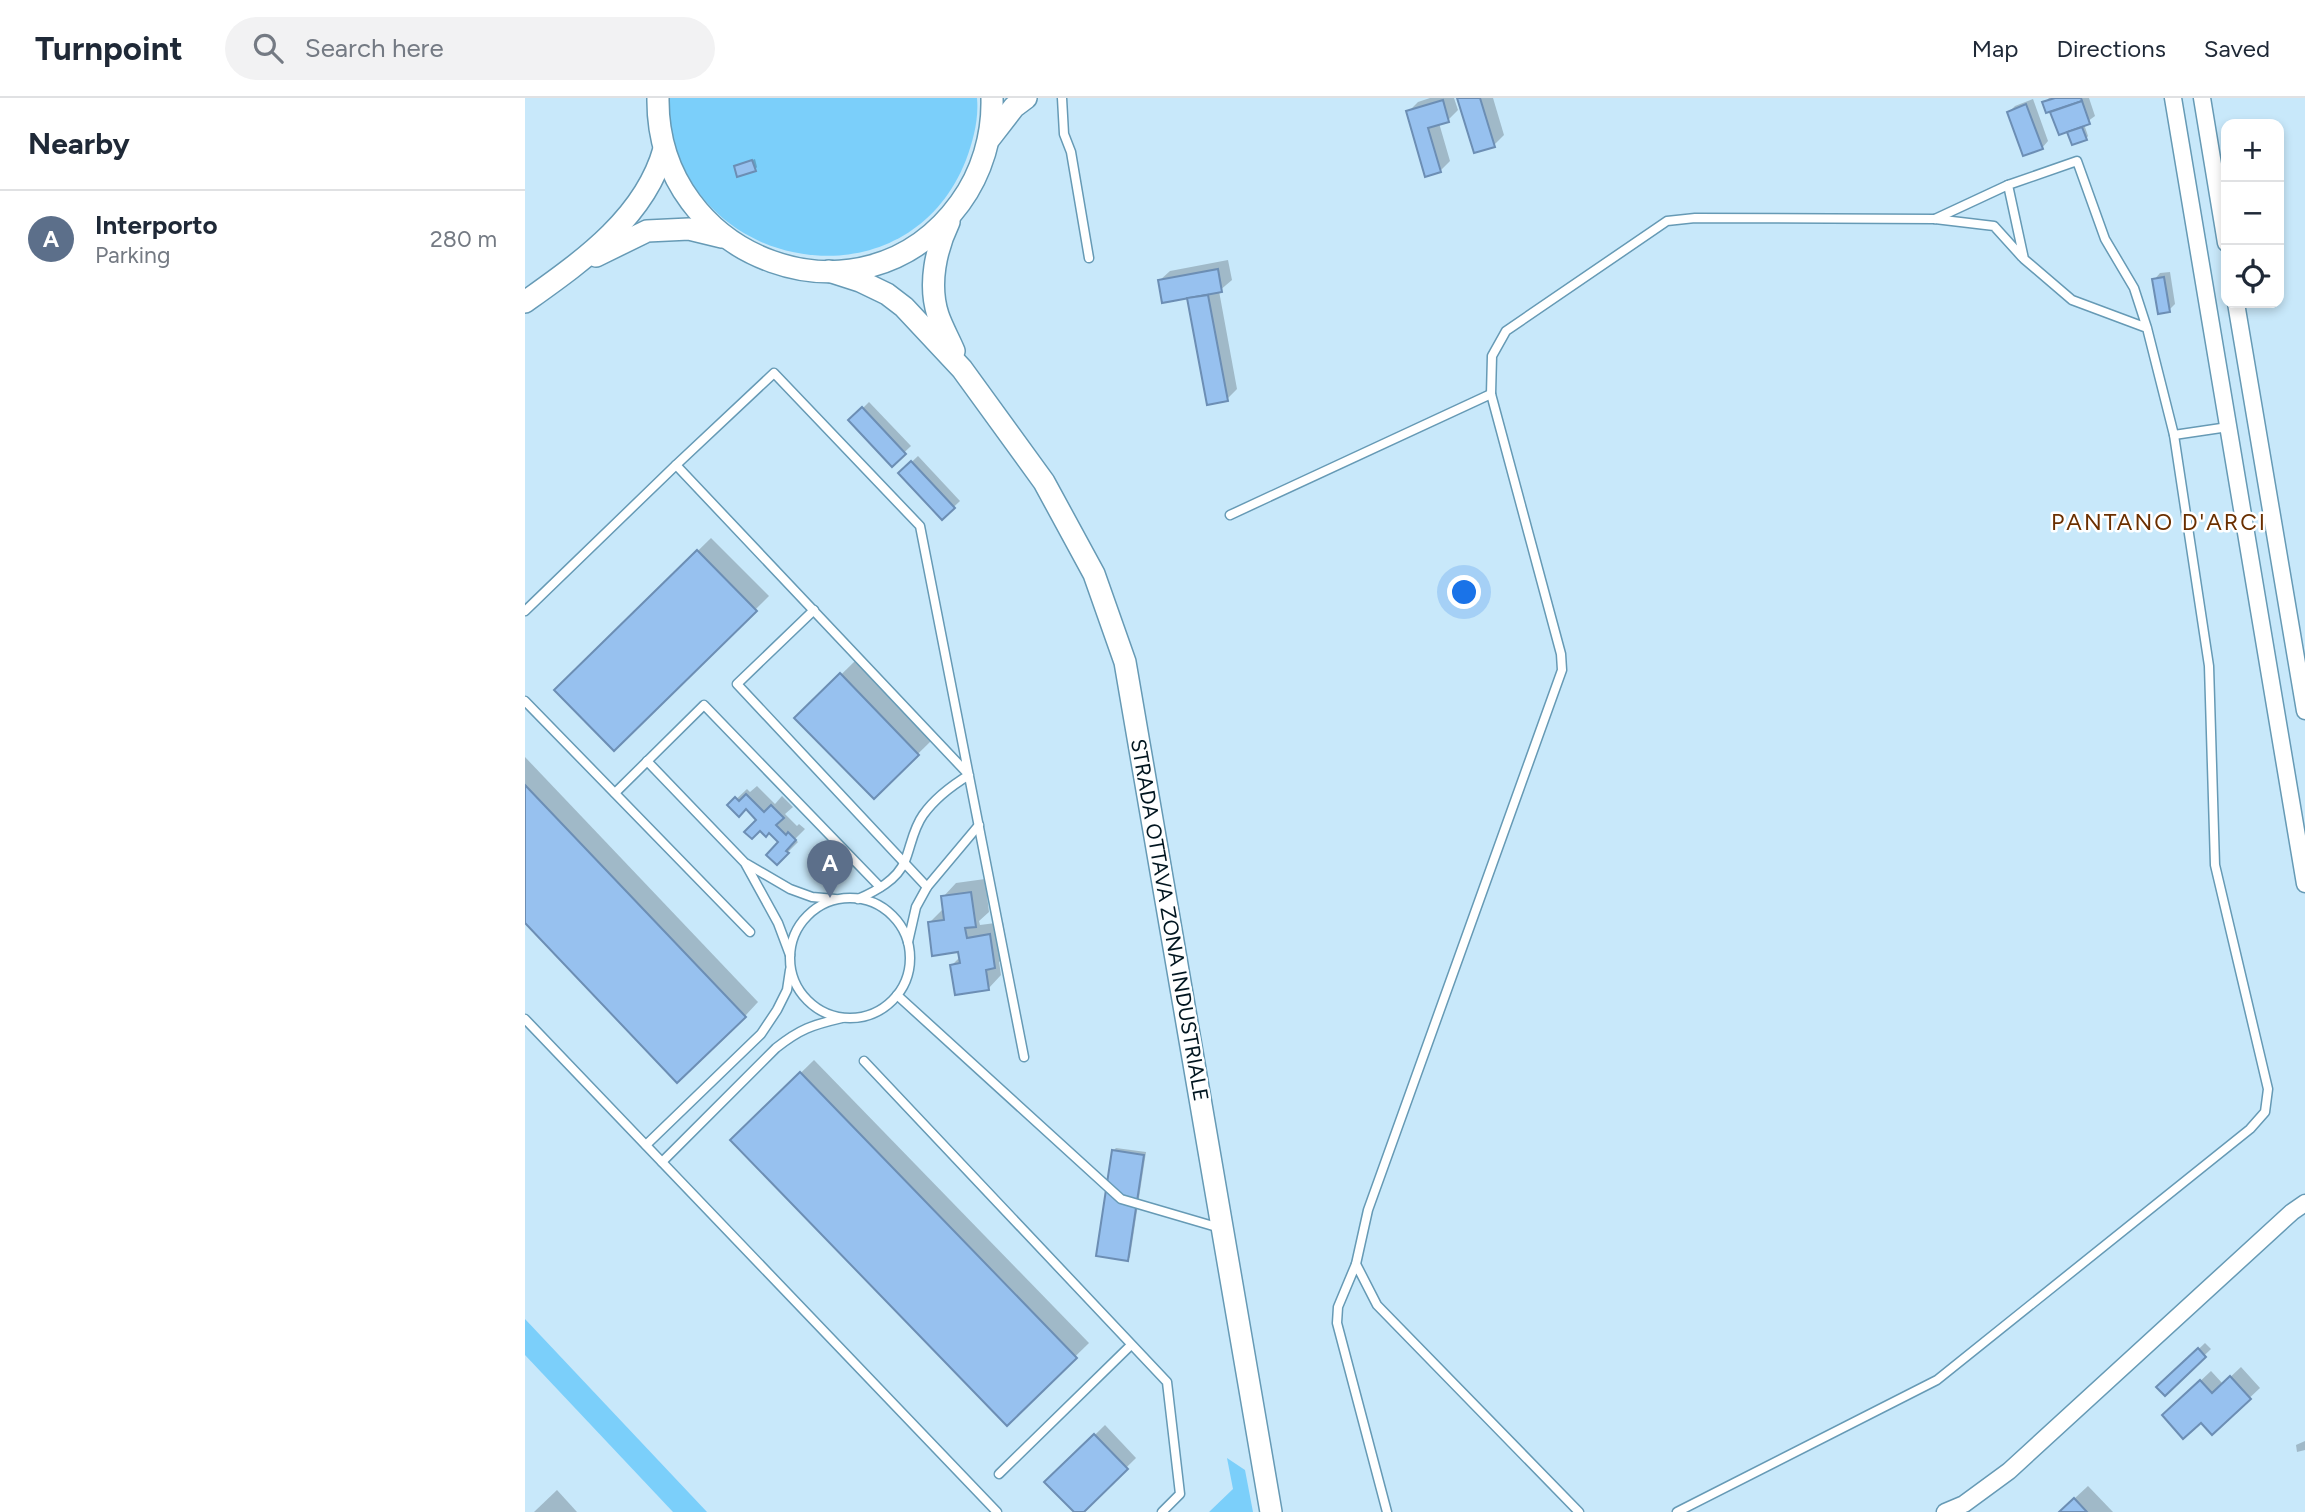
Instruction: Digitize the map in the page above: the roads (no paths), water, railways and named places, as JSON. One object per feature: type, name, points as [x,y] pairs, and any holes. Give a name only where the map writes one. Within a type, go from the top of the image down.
[{"type":"main road","points":[[658,98],[664,149],[687,198],[704,219],[724,237],[745,251],[768,261],[792,268],[829,271],[868,266],[905,251],[927,237],[955,209]]},
{"type":"main road","points":[[962,369],[937,313],[933,279],[940,241],[955,209],[976,177],[988,140],[992,98]]},
{"type":"main road","points":[[988,140],[1014,107],[1026,98]]},
{"type":"main road","points":[[525,302],[574,267],[618,226],[647,190],[658,170],[664,149]]},
{"type":"main road","points":[[574,267],[647,231],[689,229],[724,237]]},
{"type":"main road","points":[[829,271],[860,281],[887,294],[912,315],[962,369]]},
{"type":"main road","name":"STRADA OTTAVA ZONA INDUSTRIALE","points":[[962,369],[1044,482],[1094,573],[1125,662],[1271,1512]]},
{"type":"street","points":[[2173,98],[2305,884]]},
{"type":"street","points":[[2202,98],[2221,213]]},
{"type":"street","points":[[2237,308],[2305,711]]},
{"type":"street","points":[[2223,396],[2251,392]]},
{"type":"street","points":[[1945,1512],[1964,1504],[2010,1471],[2305,1203]]},
{"type":"lane","points":[[1062,98],[1064,134],[1071,152],[1089,258]]},
{"type":"lane","points":[[1677,1512],[1937,1380],[2250,1129],[2265,1112],[2268,1089],[2215,865],[2209,666],[2174,435],[2134,288],[2105,239],[2077,161],[2008,185],[1935,219]]},
{"type":"lane","points":[[2008,185],[2024,259]]},
{"type":"lane","points":[[1387,1512],[1338,1323],[1338,1307],[1356,1264],[1367,1210],[1562,670],[1561,654],[1491,394],[1492,356],[1506,331],[1667,221],[1695,218],[1935,219],[1994,226],[2024,259],[2072,300],[2147,328]]},
{"type":"lane","points":[[525,611],[774,373],[920,526],[1024,1058]]},
{"type":"lane","points":[[1230,515],[1491,394]]},
{"type":"lane","points":[[2174,435],[2228,427]]},
{"type":"lane","points":[[676,465],[969,775]]},
{"type":"lane","points":[[814,610],[737,684],[927,887]]},
{"type":"lane","points":[[525,701],[750,932]]},
{"type":"lane","points":[[615,793],[704,705],[880,887]]},
{"type":"lane","points":[[647,761],[745,863],[778,923],[790,955]]},
{"type":"lane","points":[[858,899],[888,882],[904,863],[910,841],[922,816],[947,789],[969,775]]},
{"type":"lane","points":[[908,942],[916,907],[927,887],[979,825]]},
{"type":"lane","points":[[662,1162],[776,1048],[796,1032],[815,1024],[864,1017],[882,1009],[897,995],[907,979],[910,960],[908,942],[901,926],[890,913],[875,904],[858,899],[812,897],[745,863]]},
{"type":"lane","points":[[840,899],[824,904],[800,925],[793,939],[790,955],[797,986],[809,1002],[825,1013],[844,1018]]},
{"type":"lane","points":[[646,1145],[761,1034],[787,990],[791,967]]},
{"type":"lane","points":[[897,995],[1121,1199],[1223,1229]]},
{"type":"lane","points":[[525,1018],[997,1512]]},
{"type":"lane","points":[[864,1061],[1167,1382],[1180,1494],[1162,1512]]},
{"type":"lane","points":[[1356,1264],[1377,1305],[1579,1512]]},
{"type":"lane","points":[[999,1474],[1131,1345]]},
{"type":"place","name":"Interporto","points":[[830,898]]},
{"type":"district","name":"PANTANO D'ARCI","points":[[2159,522]]}]
